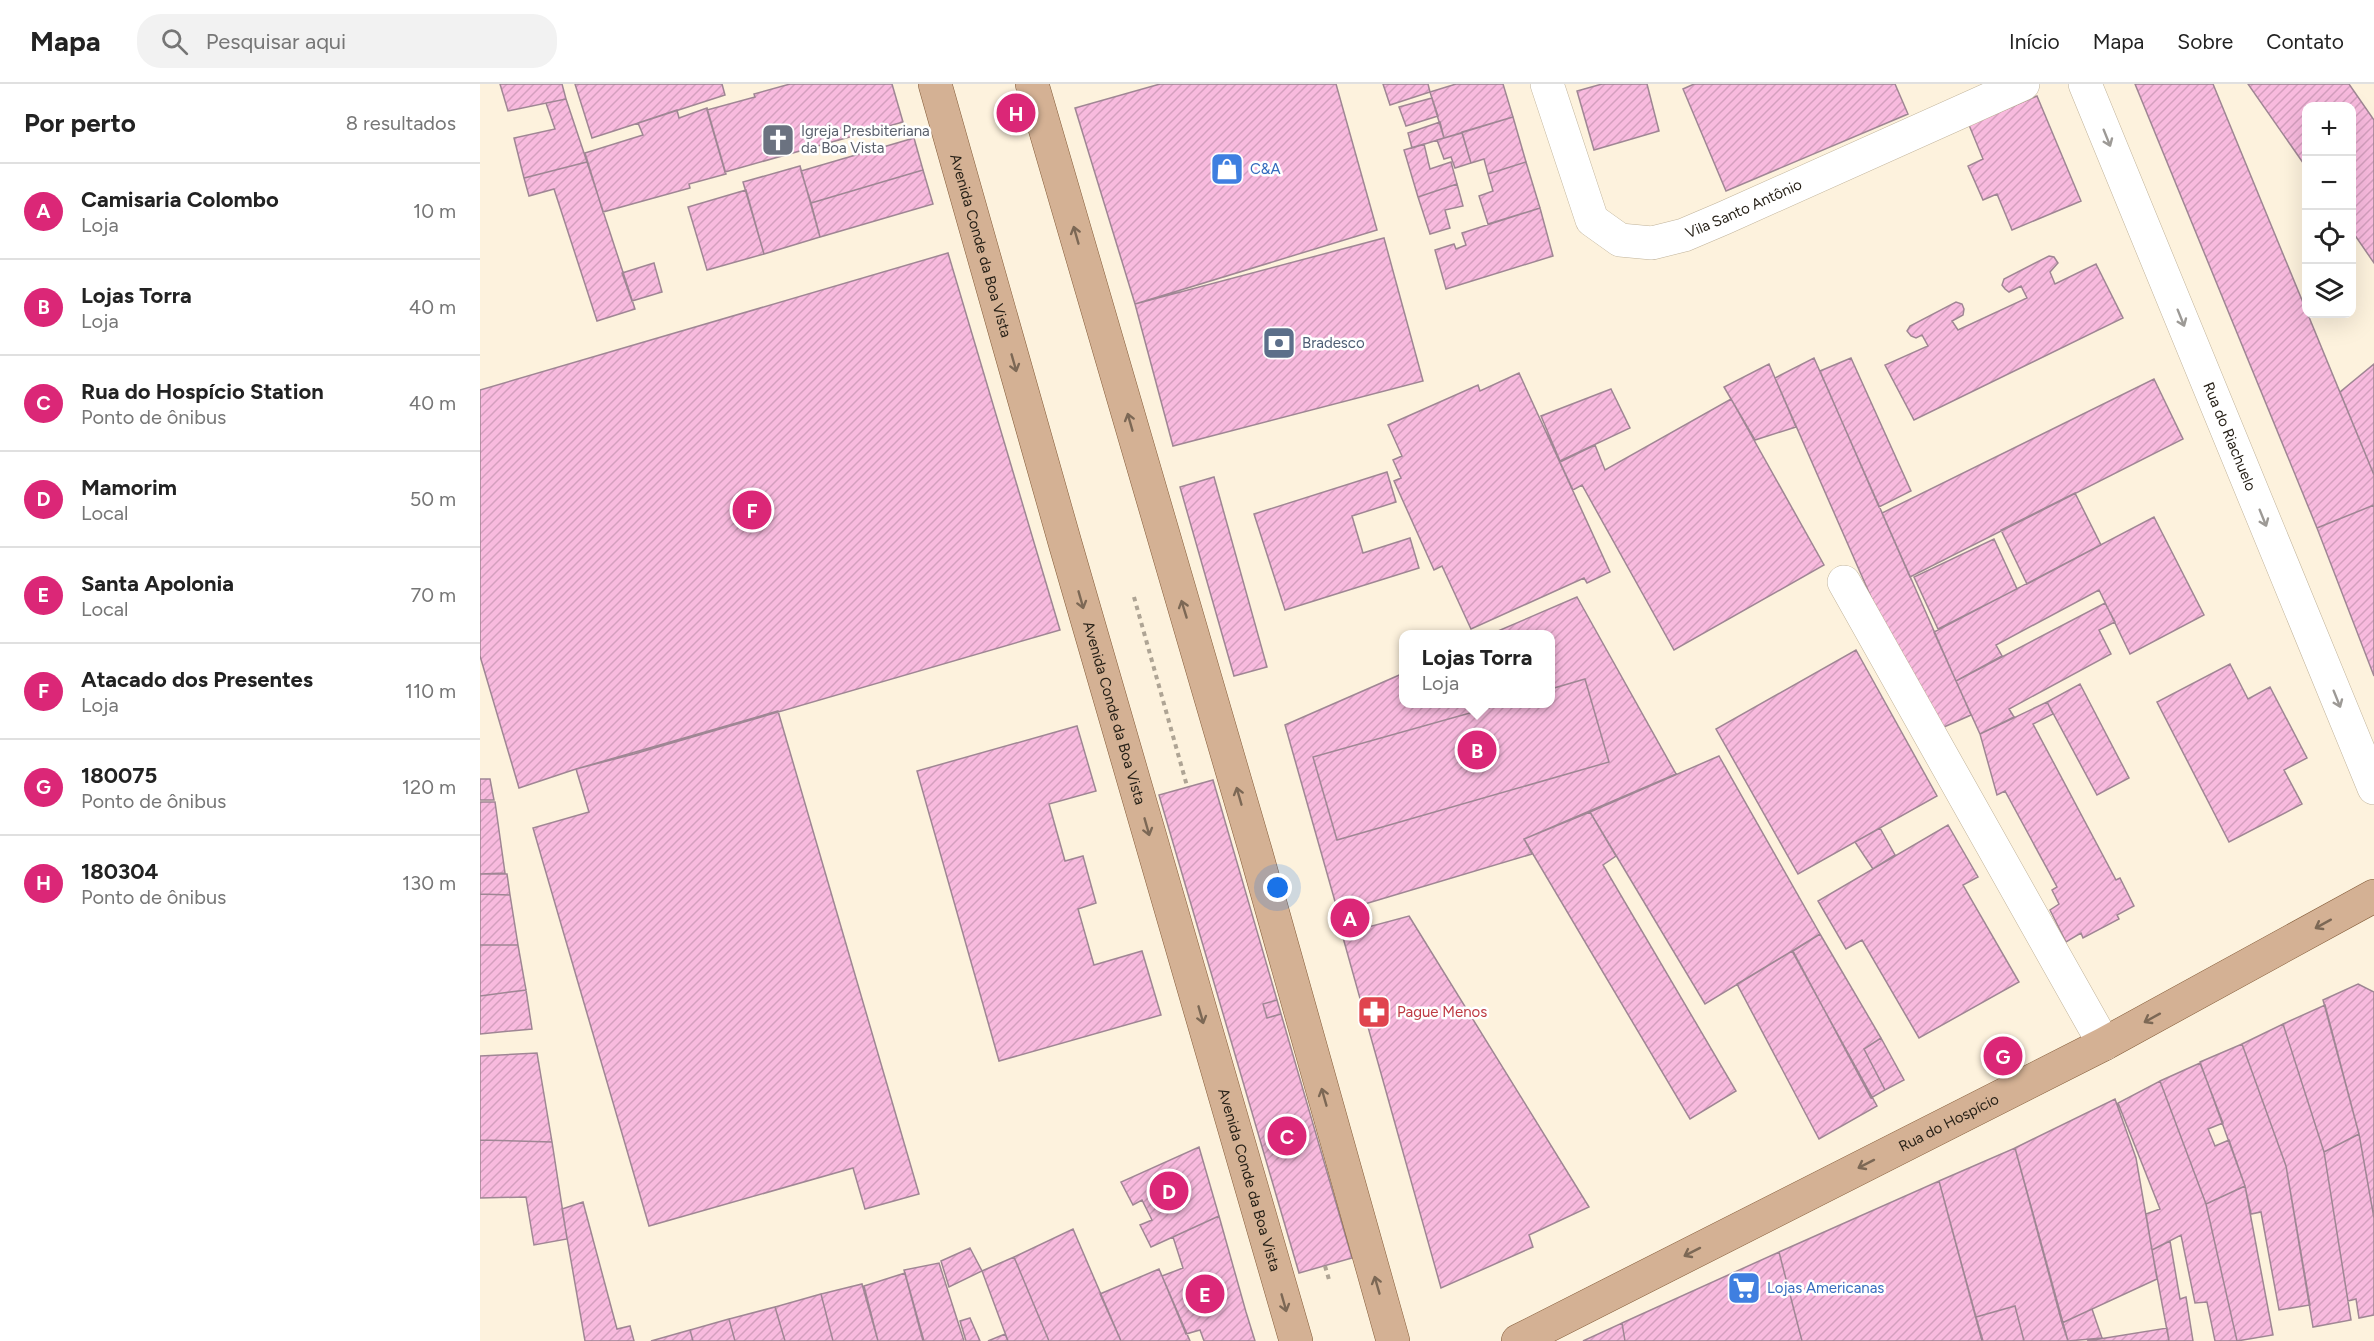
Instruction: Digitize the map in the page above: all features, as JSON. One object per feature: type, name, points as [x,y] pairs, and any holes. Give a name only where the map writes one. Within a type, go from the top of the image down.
[{"type":"main road","name":"Avenida Conde da Boa Vista","points":[[935,84],[1296,1341]]},
{"type":"main road","points":[[1032,84],[1252,842],[1393,1341]]},
{"type":"main road","name":"Rua do Hospício","points":[[1518,1341],[1553,1333],[2104,1044],[2374,896]]},
{"type":"street","name":"Vila Santo Antônio","points":[[1547,84],[1592,220],[1620,240],[1652,243],[1684,235],[1725,218],[2023,84]]},
{"type":"street","name":"Rua do Riachuelo","points":[[2085,84],[2374,788]]},
{"type":"street","points":[[1844,582],[2104,1044]]},
{"type":"path","points":[[1134,597],[1187,786]]},
{"type":"path","points":[[1325,1266],[1330,1283]]},
{"type":"building","points":[[500,84],[562,84],[566,99],[508,111]]},
{"type":"building","points":[[575,84],[722,84],[725,95],[592,138]]},
{"type":"building","name":"Igreja Presbiteriana da Boa Vista","points":[[790,84],[892,84],[903,122],[725,172],[707,110],[755,97],[754,94]]},
{"type":"building","name":"C&A","points":[[1160,84],[1336,84],[1377,230],[1135,304],[1075,108]]},
{"type":"building","points":[[1383,84],[1428,84],[1430,92],[1390,105]]},
{"type":"building","points":[[1456,84],[1503,84],[1513,117],[1444,138],[1430,92]]},
{"type":"building","points":[[1602,84],[1647,84],[1659,131],[1594,150],[1577,91]]},
{"type":"building","points":[[1694,84],[1895,84],[1908,114],[1726,191],[1683,89]]},
{"type":"building","points":[[2135,84],[2213,84],[2302,300],[2302,318],[2309,318],[2374,475],[2374,505],[2317,528]]},
{"type":"building","points":[[2248,84],[2349,84],[2374,120],[2374,263],[2356,237],[2356,102],[2302,102],[2302,161]]},
{"type":"building","points":[[2037,96],[2081,201],[2012,230],[1997,194],[1983,200],[1968,166],[1983,159],[1969,125]]},
{"type":"building","points":[[1432,98],[1438,116],[1406,126],[1399,107]]},
{"type":"building","points":[[566,99],[587,162],[524,178],[514,138],[555,129],[546,103]]},
{"type":"building","points":[[707,108],[726,174],[689,184],[690,188],[603,212],[585,153],[643,135],[638,123],[677,110],[679,118]]},
{"type":"building","points":[[1513,117],[1526,162],[1488,174],[1484,159],[1471,163],[1462,132]]},
{"type":"building","points":[[1440,122],[1444,138],[1412,148],[1408,133]]},
{"type":"building","points":[[1462,133],[1471,163],[1455,168],[1451,157],[1444,159],[1437,140]]},
{"type":"building","points":[[914,138],[923,170],[811,203],[801,171]]},
{"type":"building","points":[[1424,144],[1430,169],[1451,162],[1457,184],[1418,197],[1404,150]]},
{"type":"building","points":[[587,162],[635,309],[597,321],[554,189],[529,196],[524,178]]},
{"type":"building","points":[[1526,162],[1540,208],[1488,224],[1479,196],[1493,191],[1488,174]]},
{"type":"building","points":[[800,166],[820,237],[764,254],[743,182]]},
{"type":"building","points":[[923,170],[933,204],[820,237],[811,203]]},
{"type":"building","points":[[1457,184],[1463,206],[1445,210],[1450,228],[1430,234],[1418,197]]},
{"type":"building","points":[[746,190],[764,254],[707,270],[688,207]]},
{"type":"building","points":[[1540,208],[1553,256],[1446,289],[1435,250],[1454,244],[1456,249],[1466,245],[1462,233]]},
{"type":"building","name":"Bradesco","points":[[1384,238],[1423,381],[1173,446],[1135,304]]},
{"type":"building","points":[[948,253],[1060,630],[576,769],[519,788],[480,656],[480,390]]},
{"type":"building","points":[[2049,256],[2054,257],[2058,263],[2050,272],[2055,284],[2096,264],[2123,318],[1914,420],[1885,365],[1928,346],[1922,335],[1916,338],[1911,336],[1907,331],[1910,326],[1956,302],[1962,304],[1964,309],[1963,315],[1952,321],[1958,330],[2027,298],[2021,286],[2009,292],[2005,289],[2002,285],[2004,279]]},
{"type":"building","points":[[654,263],[662,292],[632,301],[622,273]]},
{"type":"building","points":[[1814,358],[1971,715],[1935,731],[1903,670],[1775,378]]},
{"type":"building","points":[[1851,358],[1911,491],[1879,507],[1820,371]]},
{"type":"building","points":[[1769,364],[1796,427],[1755,440],[1724,387]]},
{"type":"building","points":[[2374,364],[2374,475],[2340,392]]},
{"type":"building","points":[[1519,373],[1610,572],[1587,583],[1584,578],[1471,629],[1442,566],[1434,570],[1394,481],[1401,478],[1393,460],[1402,456],[1388,425],[1478,385],[1480,391]]},
{"type":"building","points":[[2154,379],[2183,439],[1910,577],[1882,513]]},
{"type":"building","points":[[1611,389],[1630,428],[1560,461],[1541,416]]},
{"type":"building","points":[[1731,399],[1824,565],[1674,650],[1582,485],[1573,490],[1560,462],[1595,445],[1605,470]]},
{"type":"building","points":[[1387,472],[1396,502],[1352,516],[1363,553],[1410,538],[1419,568],[1285,610],[1254,514]]},
{"type":"building","points":[[1214,477],[1267,667],[1234,676],[1180,487]]},
{"type":"building","points":[[2075,493],[2101,545],[2027,584],[2001,530]]},
{"type":"building","points":[[2374,505],[2374,676],[2317,528]]},
{"type":"building","points":[[2154,517],[2204,615],[2130,654],[2099,590],[1996,645],[2002,656],[1956,681],[1934,632]]},
{"type":"building","points":[[1994,539],[2017,589],[1938,629],[1914,577]]},
{"type":"building","points":[[1577,597],[1676,774],[1524,839],[1532,854],[1338,912],[1285,725],[1399,675],[1399,708],[1555,708],[1555,630],[1500,630]]},
{"type":"building","points":[[2105,603],[2115,622],[2099,630],[2111,654],[2009,709],[2014,717],[1980,734],[1956,681]]},
{"type":"building","points":[[1856,650],[1937,796],[1798,874],[1716,729]]},
{"type":"building","points":[[2230,664],[2248,699],[2270,687],[2307,758],[2284,770],[2302,804],[2229,842],[2157,702]]},
{"type":"building","points":[[1585,679],[1609,762],[1337,840],[1313,757],[1488,708],[1555,708],[1555,688]]},
{"type":"building","points":[[2080,684],[2129,778],[2097,795],[2047,702]]},
{"type":"building","points":[[2047,702],[2053,714],[2033,724],[2116,880],[2120,878],[2134,906],[2117,915],[2119,919],[2083,938],[2081,933],[2066,942],[2050,910],[2059,904],[2052,890],[2057,887],[2005,791],[1997,795],[1980,734]]},
{"type":"building","points":[[778,711],[919,1194],[865,1209],[853,1168],[649,1226],[533,828],[589,812],[576,769]]},
{"type":"building","points":[[1077,726],[1096,791],[1049,804],[1065,861],[1083,856],[1096,903],[1078,909],[1094,965],[1142,951],[1161,1015],[999,1061],[917,771]]},
{"type":"building","points":[[1719,756],[1820,934],[1705,1004],[1590,812]]},
{"type":"building","points":[[480,779],[490,779],[494,800],[480,800]]},
{"type":"building","points":[[1213,780],[1352,1258],[1299,1273],[1159,795]]},
{"type":"building","points":[[480,802],[495,802],[505,873],[480,874]]},
{"type":"building","points":[[1590,812],[1616,856],[1603,865],[1736,1091],[1690,1119],[1524,839]]},
{"type":"building","points":[[1948,825],[1978,877],[1963,885],[2019,982],[1919,1038],[1862,940],[1846,949],[1818,901]]},
{"type":"building","points":[[1880,828],[1895,855],[1873,869],[1855,842]]},
{"type":"building","points":[[480,874],[507,874],[510,895],[480,894]]},
{"type":"building","points":[[480,894],[510,895],[518,945],[480,945]]},
{"type":"building","points":[[1409,916],[1589,1207],[1529,1235],[1533,1247],[1441,1288],[1342,934]]},
{"type":"building","points":[[1820,934],[1881,1038],[1864,1049],[1885,1090],[1871,1098],[1793,951]]},
{"type":"building","points":[[480,945],[518,945],[526,990],[480,996]]},
{"type":"building","points":[[1792,951],[1877,1106],[1819,1139],[1737,984]]},
{"type":"building","points":[[2358,984],[2374,992],[2374,1218],[2359,1134],[2323,1000]]},
{"type":"building","points":[[526,990],[532,1029],[480,1034],[480,996]]},
{"type":"building","points":[[1277,1000],[1281,1014],[1267,1018],[1263,1004]]},
{"type":"building","points":[[2325,1005],[2359,1134],[2324,1152],[2283,1024]]},
{"type":"building","points":[[2283,1024],[2324,1152],[2351,1320],[2313,1327],[2286,1166],[2242,1044]]},
{"type":"building","points":[[1881,1038],[1904,1080],[1885,1090],[1864,1049]]},
{"type":"building","points":[[2242,1044],[2286,1166],[2310,1305],[2279,1310],[2261,1212],[2251,1214],[2245,1186],[2200,1062]]},
{"type":"building","points":[[537,1053],[552,1142],[480,1140],[480,1056]]},
{"type":"building","points":[[2200,1063],[2223,1123],[2208,1129],[2215,1146],[2229,1140],[2245,1186],[2206,1204],[2160,1081]]},
{"type":"building","points":[[2160,1081],[2206,1204],[2237,1341],[2215,1341],[2207,1302],[2195,1303],[2181,1235],[2152,1250],[2146,1214],[2160,1209],[2118,1103]]},
{"type":"building","points":[[2115,1099],[2136,1158],[2157,1279],[2062,1323],[2015,1148]]},
{"type":"building","points":[[2359,1134],[2374,1218],[2374,1315],[2359,1318],[2356,1299],[2348,1301],[2324,1152]]},
{"type":"building","points":[[480,1140],[552,1142],[567,1239],[534,1245],[526,1197],[480,1198]]},
{"type":"building","points":[[1199,1147],[1219,1216],[1151,1247],[1140,1225],[1152,1220],[1142,1200],[1133,1205],[1121,1182]]},
{"type":"building","points":[[2015,1148],[2068,1341],[2024,1341],[2015,1306],[1976,1317],[1939,1181]]},
{"type":"building","points":[[1939,1181],[1982,1341],[1802,1341],[1779,1252]]},
{"type":"building","points":[[2245,1186],[2273,1335],[2237,1341],[2206,1204]]},
{"type":"building","points":[[583,1202],[617,1329],[630,1326],[634,1341],[585,1341],[562,1209]]},
{"type":"building","points":[[1219,1216],[1255,1341],[1204,1341],[1200,1330],[1186,1334],[1162,1276],[1183,1268],[1173,1237]]},
{"type":"building","points":[[1073,1229],[1121,1341],[1049,1341],[1014,1257]]},
{"type":"building","points":[[2170,1241],[2180,1299],[2186,1297],[2193,1341],[2169,1341],[2152,1250]]},
{"type":"building","points":[[970,1248],[982,1271],[949,1287],[941,1261]]},
{"type":"building","name":"Lojas Americanas","points":[[1779,1252],[1802,1341],[1625,1341],[1622,1323]]},
{"type":"building","points":[[1014,1257],[1049,1341],[1008,1341],[982,1271]]},
{"type":"building","points":[[939,1263],[964,1341],[923,1341],[904,1270]]},
{"type":"building","points":[[1159,1269],[1190,1341],[1121,1341],[1100,1294]]},
{"type":"building","points":[[905,1273],[924,1341],[878,1341],[864,1286]]},
{"type":"building","points":[[862,1284],[878,1341],[833,1341],[821,1294]]},
{"type":"building","points":[[821,1294],[833,1341],[785,1341],[775,1307]]},
{"type":"building","points":[[2015,1306],[2024,1341],[1983,1341],[1976,1317]]},
{"type":"building","points":[[775,1307],[785,1341],[735,1341],[729,1319]]},
{"type":"building","points":[[2092,1309],[2102,1338],[2068,1341],[2062,1323]]},
{"type":"building","points":[[970,1318],[980,1341],[966,1341],[960,1321]]},
{"type":"building","points":[[729,1319],[735,1341],[693,1341],[690,1330]]},
{"type":"building","points":[[1622,1323],[1625,1341],[1583,1341]]},
{"type":"building","points":[[2167,1328],[2169,1341],[2087,1341]]},
{"type":"building","points":[[690,1330],[693,1341],[651,1341]]},
{"type":"building","points":[[1005,1334],[1008,1341],[988,1341]]},
{"type":"place","name":"180304","points":[[1016,113]]},
{"type":"place","name":"Igreja Presbiteriana da Boa Vista","points":[[778,140]]},
{"type":"place","name":"C&A","points":[[1227,169]]},
{"type":"place","name":"Bradesco","points":[[1279,343]]},
{"type":"place","name":"Atacado dos Presentes","points":[[752,510]]},
{"type":"place","name":"Lojas Torra","points":[[1477,750]]},
{"type":"place","name":"Camisaria Colombo","points":[[1350,918]]},
{"type":"place","name":"Pague Menos","points":[[1374,1012]]},
{"type":"place","name":"180075","points":[[2003,1056]]},
{"type":"place","name":"Rua do Hospício Station","points":[[1287,1136]]},
{"type":"place","name":"Mamorim","points":[[1169,1191]]},
{"type":"place","name":"Lojas Americanas","points":[[1744,1288]]},
{"type":"place","name":"Santa Apolonia","points":[[1205,1294]]}]
